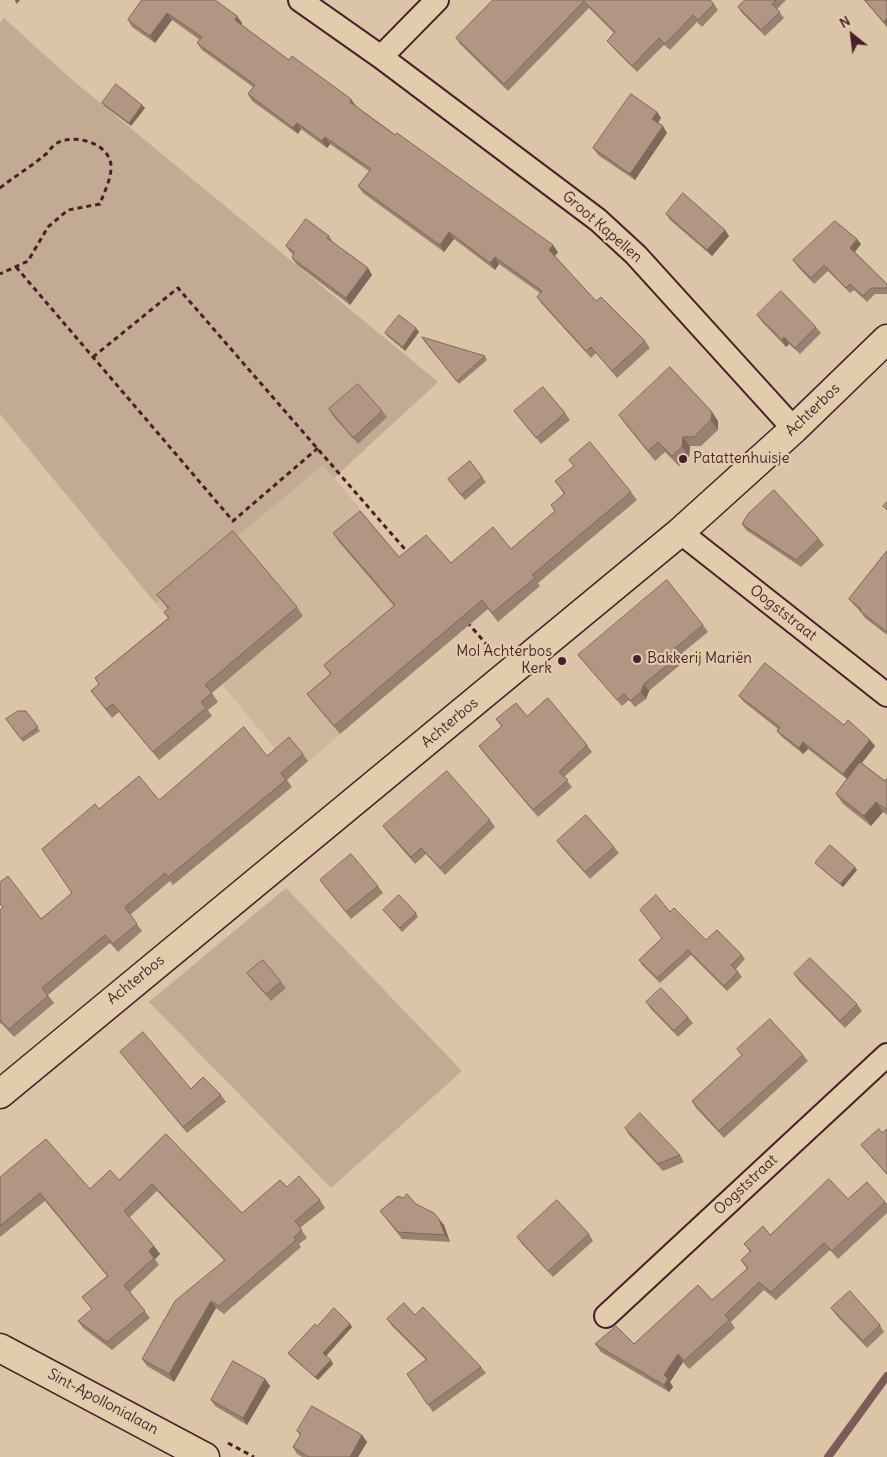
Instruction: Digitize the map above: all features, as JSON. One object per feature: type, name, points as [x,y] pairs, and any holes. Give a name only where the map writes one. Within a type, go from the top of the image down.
[{"type":"street","name":"Groot Kapellen","points":[[300,0],[381,57],[598,220],[636,254],[794,429]]},
{"type":"street","points":[[381,57],[437,0]]},
{"type":"street","name":"Achterbos","points":[[0,1094],[680,532],[794,429],[887,338]]},
{"type":"street","name":"Oogststraat","points":[[680,532],[887,695]]},
{"type":"street","name":"Oogststraat","points":[[606,1316],[887,1055]]},
{"type":"street","name":"Sint-Apollonialaan","points":[[0,1348],[205,1457]]},
{"type":"path","points":[[0,188],[57,143],[68,139],[92,141],[102,149],[111,165],[109,180],[100,204],[68,210],[48,227],[28,261],[0,274]]},
{"type":"path","points":[[16,267],[233,521],[318,448]]},
{"type":"path","points":[[94,357],[178,288],[415,560]]},
{"type":"path","points":[[466,620],[511,672]]},
{"type":"shaded area","points":[[4,18],[70,78],[438,382],[334,478],[323,465],[156,604],[0,414],[0,23]]},
{"type":"shaded area","points":[[323,464],[461,631],[295,773],[156,604]]},
{"type":"shaded area","points":[[286,888],[462,1071],[331,1188],[149,1002]]},
{"type":"building","points":[[142,0],[215,0],[237,16],[235,20],[289,60],[292,56],[351,99],[350,102],[395,135],[397,133],[553,245],[549,250],[596,301],[601,297],[645,341],[612,371],[591,347],[586,351],[537,297],[542,291],[495,257],[490,263],[449,232],[440,245],[358,186],[371,169],[325,137],[322,141],[297,123],[293,128],[248,94],[255,85],[197,43],[202,37],[167,13],[150,36],[128,20]]},
{"type":"building","points":[[493,0],[710,0],[714,4],[698,20],[693,15],[665,44],[659,38],[632,66],[607,41],[615,32],[584,1],[504,84],[456,38]]},
{"type":"building","points":[[745,0],[776,0],[772,4],[780,12],[761,30],[738,7]]},
{"type":"building","points":[[865,0],[887,0],[887,18],[884,22]]},
{"type":"building","points":[[116,84],[142,105],[129,123],[102,103]]},
{"type":"building","points":[[631,94],[657,112],[652,119],[663,126],[630,174],[593,148]]},
{"type":"building","points":[[683,193],[725,230],[707,250],[666,214]]},
{"type":"building","points":[[306,219],[329,236],[327,238],[368,268],[346,298],[292,258],[294,252],[286,246]]},
{"type":"building","points":[[835,221],[857,239],[850,248],[887,284],[887,288],[871,288],[863,296],[850,284],[846,288],[824,265],[811,278],[793,260]]},
{"type":"building","points":[[781,291],[816,327],[795,348],[784,337],[782,340],[757,315]]},
{"type":"building","points":[[399,315],[416,328],[403,347],[385,333]]},
{"type":"building","points":[[422,337],[485,356],[457,381]]},
{"type":"building","points":[[670,367],[712,412],[711,420],[694,437],[683,437],[682,447],[672,456],[658,442],[648,451],[619,415]]},
{"type":"building","points":[[358,384],[382,411],[353,438],[329,409]]},
{"type":"building","points":[[543,387],[565,413],[536,438],[514,411]]},
{"type":"building","points":[[590,442],[631,492],[532,575],[535,578],[492,613],[482,600],[334,726],[307,694],[331,674],[324,665],[395,605],[333,533],[360,511],[399,557],[426,535],[451,563],[493,527],[511,549],[555,511],[551,505],[565,493],[555,481],[574,466],[569,460]]},
{"type":"building","points":[[470,461],[482,477],[461,495],[448,479]]},
{"type":"building","points":[[774,490],[819,539],[796,560],[742,524],[748,514]]},
{"type":"building","points":[[887,502],[887,510],[883,506]]},
{"type":"building","points":[[233,531],[297,607],[205,685],[212,693],[201,702],[206,708],[153,752],[113,704],[106,709],[91,691],[99,684],[95,678],[169,618],[164,612],[169,608],[157,595]]},
{"type":"building","points":[[887,551],[887,632],[860,611],[861,609],[849,599]]},
{"type":"building","points":[[667,580],[703,625],[675,648],[682,653],[644,684],[641,692],[630,701],[624,694],[617,700],[578,655]]},
{"type":"building","points":[[765,663],[844,725],[848,720],[870,740],[843,774],[803,742],[799,748],[777,731],[780,727],[739,696]]},
{"type":"building","points":[[548,698],[587,745],[559,772],[568,780],[533,810],[479,746],[502,726],[496,719],[516,703],[527,716]]},
{"type":"building","points":[[18,711],[26,711],[38,727],[21,739],[6,719]]},
{"type":"building","points":[[244,727],[267,756],[289,737],[303,754],[281,773],[286,780],[168,877],[165,873],[125,907],[137,924],[113,944],[105,935],[42,988],[48,996],[9,1029],[0,1020],[0,910],[3,907],[0,904],[0,882],[8,876],[41,919],[72,893],[42,849],[95,804],[99,809],[139,776],[159,800]]},
{"type":"building","points":[[860,762],[885,781],[887,778],[887,810],[876,802],[864,816],[836,794]]},
{"type":"building","points":[[447,771],[490,820],[440,868],[421,848],[411,857],[383,826]]},
{"type":"building","points":[[586,815],[614,847],[585,872],[557,841]]},
{"type":"building","points":[[830,845],[855,867],[840,884],[815,863]]},
{"type":"building","points":[[351,854],[378,886],[346,912],[320,880]]},
{"type":"building","points":[[399,895],[416,913],[400,928],[383,910]]},
{"type":"building","points":[[656,895],[670,912],[674,908],[706,940],[717,930],[742,955],[731,965],[738,972],[724,986],[688,950],[657,978],[639,960],[662,938],[640,910]]},
{"type":"building","points":[[810,958],[857,1004],[840,1021],[794,974]]},
{"type":"building","points":[[263,960],[281,982],[266,994],[247,973]]},
{"type":"building","points":[[661,988],[688,1017],[674,1031],[646,1002]]},
{"type":"building","points":[[770,1019],[803,1055],[719,1131],[692,1101],[742,1055],[737,1049]]},
{"type":"building","points":[[143,1032],[191,1089],[203,1077],[221,1095],[183,1127],[120,1052]]},
{"type":"building","points":[[640,1113],[680,1155],[658,1164],[625,1128]]},
{"type":"building","points":[[879,1129],[882,1133],[887,1129],[887,1174],[861,1145]]},
{"type":"building","points":[[166,1134],[242,1213],[280,1180],[287,1187],[299,1176],[320,1200],[295,1221],[302,1230],[294,1237],[296,1240],[219,1306],[211,1301],[169,1374],[142,1359],[175,1301],[225,1260],[152,1184],[124,1211],[154,1246],[149,1251],[154,1258],[124,1285],[145,1311],[107,1342],[78,1321],[92,1309],[82,1297],[108,1276],[40,1193],[0,1226],[0,1177],[46,1139],[90,1189],[110,1170],[119,1180]]},
{"type":"building","points":[[829,1179],[848,1199],[867,1182],[885,1202],[832,1251],[824,1243],[771,1292],[759,1282],[725,1315],[729,1320],[684,1361],[678,1354],[664,1375],[668,1379],[664,1385],[595,1344],[616,1326],[634,1344],[698,1285],[712,1300],[748,1268],[741,1260],[751,1251],[744,1244],[763,1226],[770,1235]]},
{"type":"building","points":[[407,1194],[416,1204],[434,1213],[439,1219],[445,1235],[398,1232],[380,1211],[398,1196],[403,1198]]},
{"type":"building","points":[[557,1200],[589,1234],[548,1271],[517,1237]]},
{"type":"building","points":[[850,1291],[880,1325],[863,1341],[831,1308]]},
{"type":"building","points":[[404,1303],[415,1315],[423,1307],[481,1367],[428,1405],[407,1374],[427,1359],[387,1319]]},
{"type":"building","points":[[334,1308],[350,1324],[323,1353],[331,1360],[315,1377],[288,1353],[315,1324],[317,1326]]},
{"type":"building","points":[[233,1361],[265,1379],[243,1418],[211,1400]]},
{"type":"building","points":[[312,1406],[362,1435],[350,1457],[309,1457],[293,1447],[301,1434],[297,1431]]},
{"type":"waterway","points":[[828,1457],[887,1376]]},
{"type":"place","name":"Patattenhuisje","points":[[683,459]]},
{"type":"place","name":"Bakkerij Mariën","points":[[637,659]]},
{"type":"place","name":"Mol Achterbos Kerk","points":[[562,661]]}]
